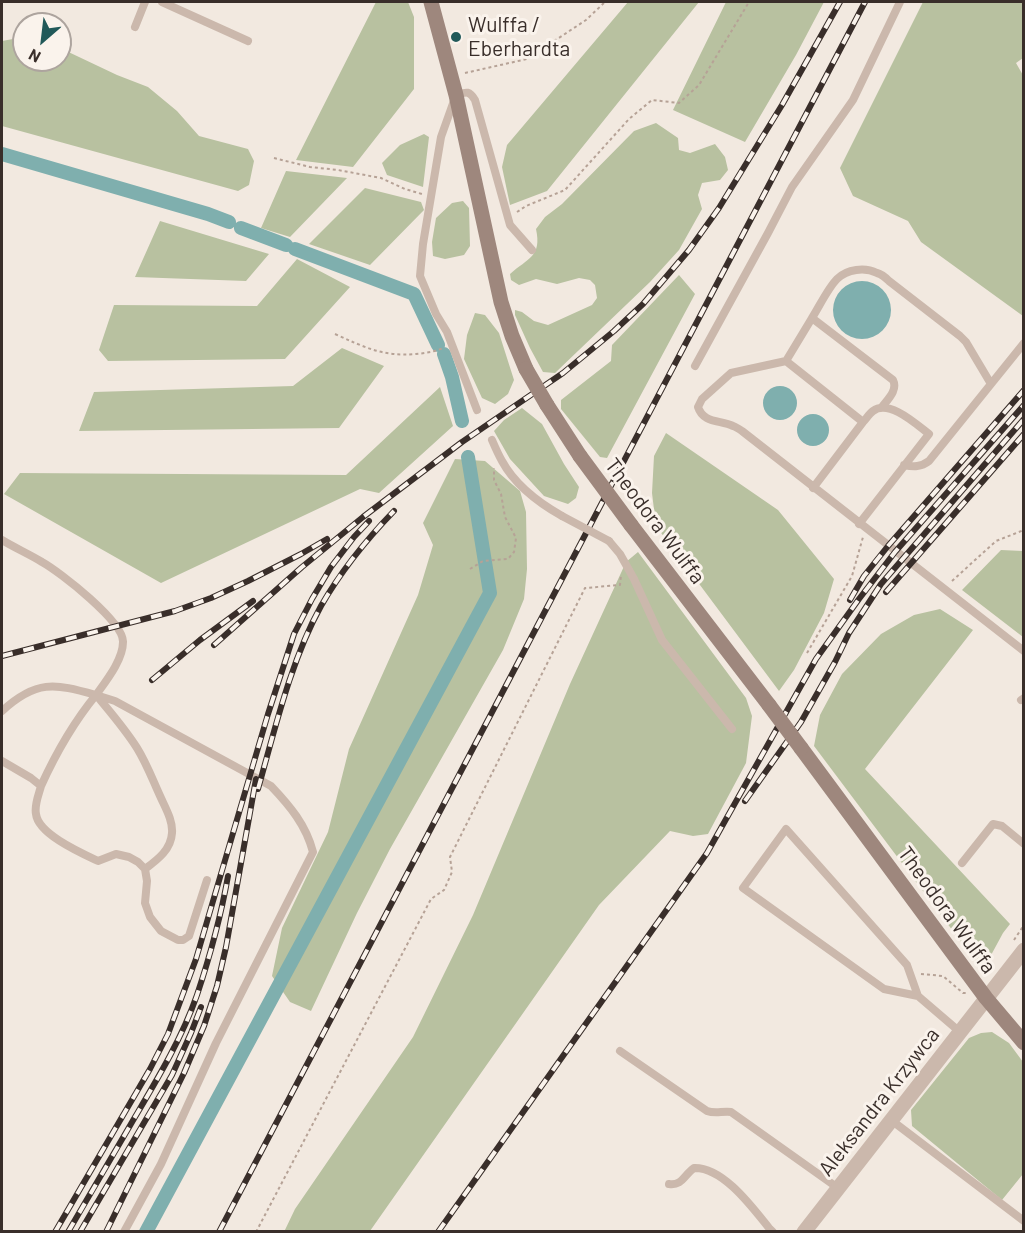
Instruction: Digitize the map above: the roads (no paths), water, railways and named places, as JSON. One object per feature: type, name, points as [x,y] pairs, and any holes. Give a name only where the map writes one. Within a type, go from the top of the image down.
[{"type":"street","name":"Theodora Wulffa","points":[[431,2],[456,95],[501,302],[526,369],[580,456],[769,705],[986,998],[1023,1042]]},
{"type":"street","name":"Aleksandra Krzywca","points":[[804,1232],[1023,950]]},
{"type":"lane","points":[[135,27],[144,2]]},
{"type":"lane","points":[[162,2],[248,41]]},
{"type":"lane","points":[[695,366],[792,187],[853,100],[900,2]]},
{"type":"lane","points":[[477,410],[447,332],[436,314],[420,276],[423,244],[441,137],[456,95],[467,92],[475,100],[510,225],[532,250]]},
{"type":"lane","points":[[991,384],[960,336],[877,272],[852,271],[842,274],[836,280],[786,360],[731,372],[702,399],[698,407],[700,413],[709,420],[732,425],[742,431],[1023,651]]},
{"type":"lane","points":[[812,318],[893,380],[895,387],[882,407],[874,410],[813,488]]},
{"type":"lane","points":[[904,465],[913,467],[924,465],[929,461],[1023,343]]},
{"type":"lane","points":[[786,360],[863,423]]},
{"type":"lane","points":[[862,526],[904,465],[929,434],[903,414],[882,407]]},
{"type":"lane","points":[[492,440],[503,463],[531,495],[550,509],[609,541],[623,559],[634,579],[662,640],[732,729]]},
{"type":"lane","points":[[2,540],[44,563],[92,600],[110,618],[124,639],[122,653],[96,695],[70,730],[49,768],[41,786],[35,814],[39,823],[52,836],[98,861],[116,854],[138,862],[145,869],[147,881],[145,903],[150,917],[160,931],[178,940],[189,936],[207,880]]},
{"type":"lane","points":[[2,711],[27,691],[55,685],[115,701],[271,786],[303,825],[313,852],[216,1043],[161,1164],[124,1232]]},
{"type":"lane","points":[[96,695],[137,747],[152,776],[171,823],[172,834],[166,850],[161,857],[145,869]]},
{"type":"lane","points":[[2,761],[41,786]]},
{"type":"lane","points":[[962,863],[993,824],[1002,826],[1023,844]]},
{"type":"lane","points":[[918,996],[907,965],[786,829],[743,888],[884,989],[918,996],[960,1032]]},
{"type":"lane","points":[[620,1051],[707,1111],[731,1112],[838,1188]]},
{"type":"lane","points":[[891,1120],[1023,1221]]},
{"type":"lane","points":[[669,1184],[678,1184],[694,1168],[707,1171],[731,1184],[773,1232]]},
{"type":"water","points":[[856,281],[868,281],[883,289],[891,304],[891,316],[883,331],[868,339],[856,339],[841,331],[833,316],[833,304],[841,289]]},
{"type":"water","points":[[780,386],[792,391],[797,403],[792,415],[780,420],[768,415],[763,403],[768,391]]},
{"type":"water","points":[[813,414],[825,418],[829,430],[825,442],[813,446],[801,442],[797,430],[801,418]]},
{"type":"waterway","points":[[2,154],[229,222]]},
{"type":"waterway","points":[[241,228],[286,245]]},
{"type":"waterway","points":[[295,249],[414,294],[438,345]]},
{"type":"waterway","points":[[444,354],[462,421]]},
{"type":"waterway","points":[[146,1232],[490,593],[468,457]]},
{"type":"railway","points":[[214,645],[302,567],[363,517],[462,442],[563,373],[643,304],[689,250],[719,208],[782,105],[840,2]]},
{"type":"railway","points":[[219,1232],[865,2]]},
{"type":"railway","points":[[850,600],[864,576],[888,546],[1024,390]]},
{"type":"railway","points":[[438,1232],[707,853],[816,659],[895,552],[1024,405]]},
{"type":"railway","points":[[745,801],[801,722],[849,633],[881,584],[1024,419]]},
{"type":"railway","points":[[886,592],[1024,434]]},
{"type":"railway","points":[[258,789],[292,672],[310,627],[346,568],[394,511]]},
{"type":"railway","points":[[55,1232],[168,1034],[196,959],[294,634],[331,567],[369,521]]},
{"type":"railway","points":[[2,656],[175,611],[248,581],[327,539]]},
{"type":"railway","points":[[152,680],[200,640],[253,601]]},
{"type":"railway","points":[[106,1232],[184,1073],[204,1026],[226,947],[256,779]]},
{"type":"railway","points":[[68,1232],[161,1073],[184,1027],[211,951],[228,876]]},
{"type":"railway","points":[[80,1232],[172,1075],[201,1007]]},
{"type":"place","name":"Wulffa / Eberhardta","points":[[456,37]]}]
